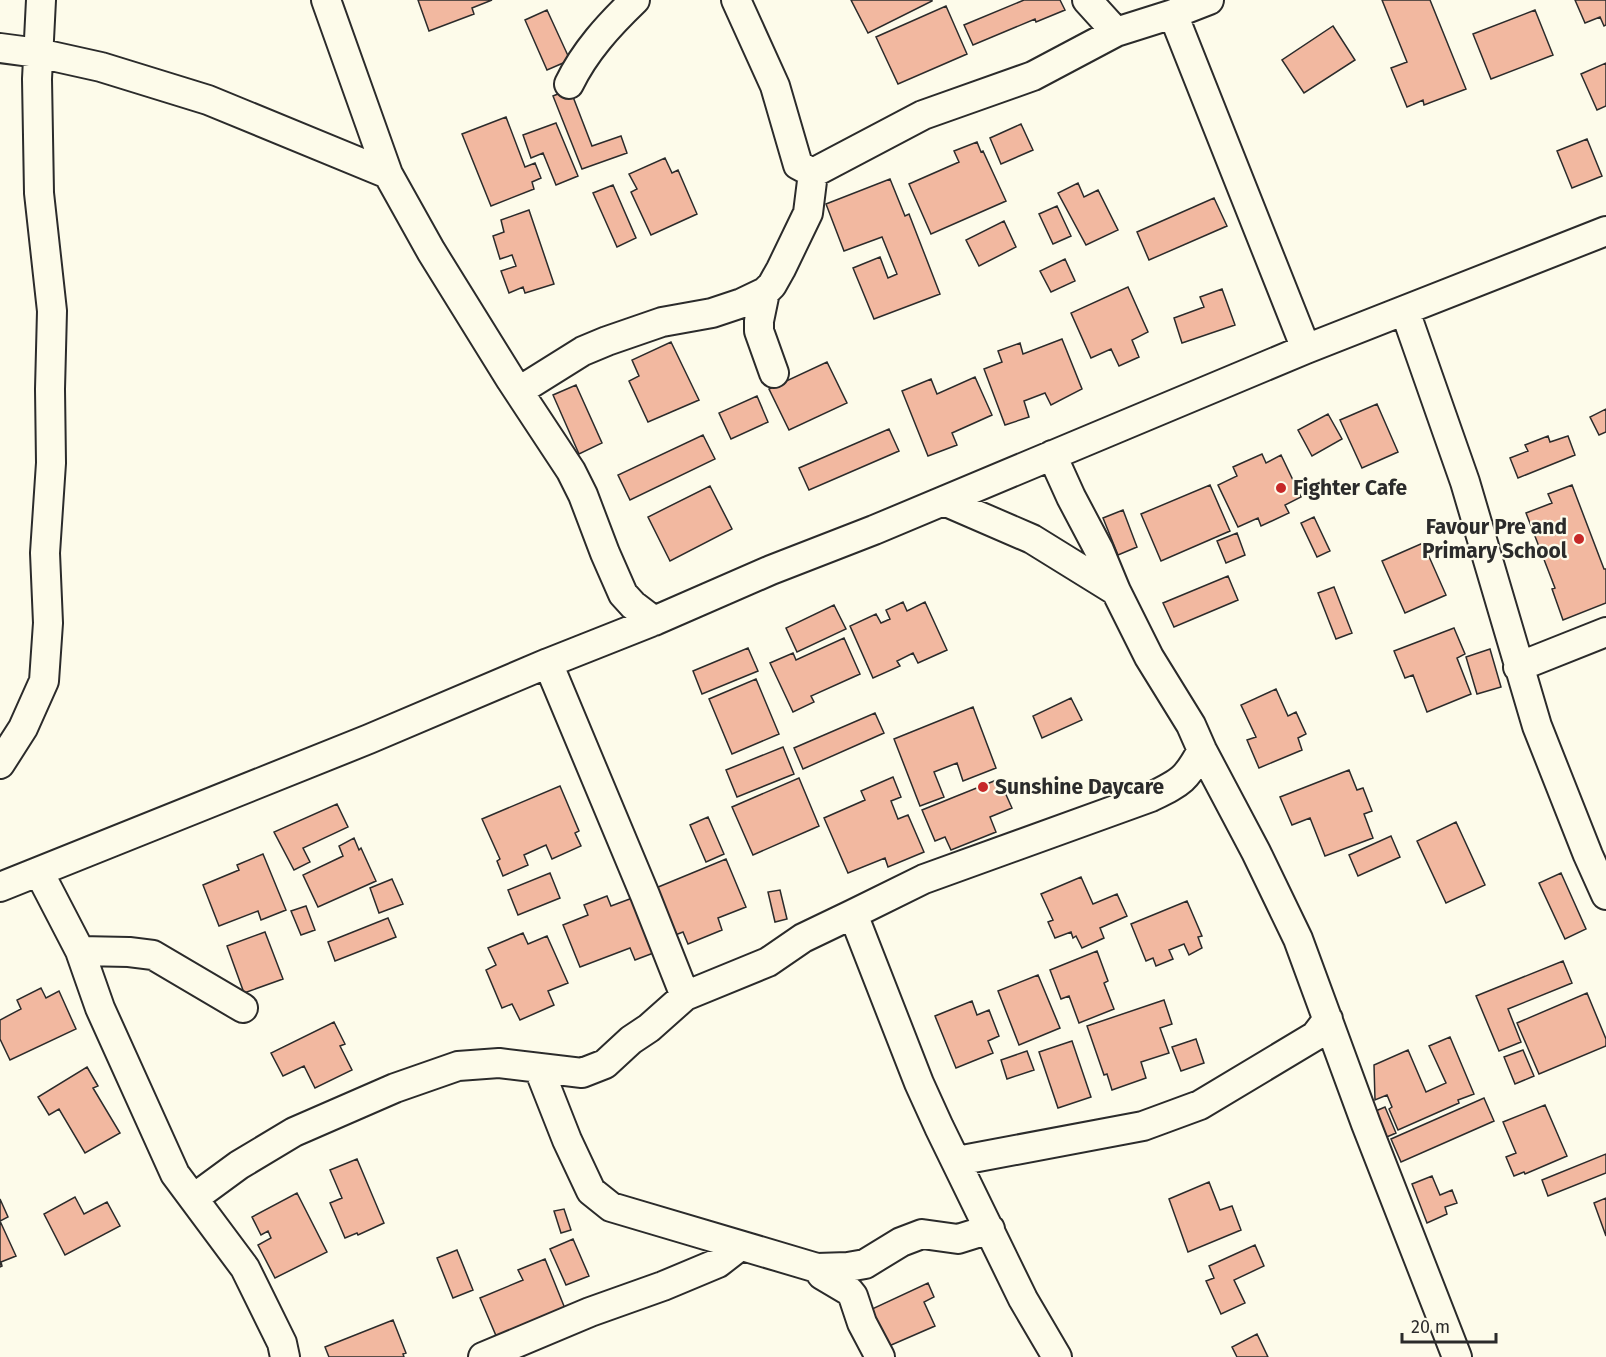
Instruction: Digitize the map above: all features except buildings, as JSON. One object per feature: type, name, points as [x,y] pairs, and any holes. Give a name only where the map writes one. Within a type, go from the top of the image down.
[{"type":"street","points":[[0,764],[23,728],[44,681],[48,623],[45,553],[51,463],[52,311],[39,193],[38,53],[41,0]]},
{"type":"street","points":[[326,0],[388,174],[431,251],[571,471],[623,594],[654,621]]},
{"type":"street","points":[[569,84],[580,61],[593,43],[635,0]]},
{"type":"street","points":[[736,0],[775,86],[798,165],[813,173]]},
{"type":"street","points":[[1087,0],[1116,32]]},
{"type":"street","points":[[813,173],[923,114],[1033,76],[1116,32],[1209,0]]},
{"type":"street","points":[[1173,14],[1306,349]]},
{"type":"street","points":[[0,48],[38,53],[101,68],[208,100],[388,174]]},
{"type":"street","points":[[519,391],[583,351],[607,341],[662,322],[722,310],[765,292],[781,269],[808,213],[813,173]]},
{"type":"street","points":[[0,887],[369,739],[1306,349],[1405,312],[1606,231]]},
{"type":"street","points":[[765,292],[759,331],[774,372]]},
{"type":"street","points":[[1405,312],[1465,482],[1537,726],[1606,895]]},
{"type":"street","points":[[1052,455],[1149,657],[1191,725],[1298,939],[1366,1124],[1456,1357]]},
{"type":"street","points":[[944,501],[1032,539],[1116,591]]},
{"type":"street","points":[[1518,667],[1606,632]]},
{"type":"street","points":[[548,663],[685,996]]},
{"type":"street","points":[[194,1198],[239,1165],[294,1132],[395,1088],[458,1066],[499,1063],[582,1073],[605,1064],[685,996],[768,962],[803,938],[924,879],[1151,797],[1180,783],[1193,767],[1202,750]]},
{"type":"street","points":[[39,872],[80,951],[100,1008],[174,1174],[244,1268],[282,1343],[285,1357]]},
{"type":"street","points":[[854,914],[919,1083],[1023,1299],[1057,1357]]},
{"type":"street","points":[[80,951],[129,952],[153,956],[243,1008]]},
{"type":"street","points":[[957,1161],[1143,1126],[1170,1117],[1200,1105],[1315,1036],[1328,1019]]},
{"type":"street","points":[[539,1069],[567,1140],[591,1191],[611,1207],[817,1268],[865,1264],[901,1242],[922,1234],[958,1239],[990,1229]]},
{"type":"street","points":[[483,1357],[590,1312],[663,1286],[718,1263],[740,1246]]},
{"type":"street","points":[[817,1268],[822,1275],[849,1291],[853,1296],[862,1323],[880,1357]]},
{"type":"place","name":"Fighter Cafe","points":[[1281,488]]},
{"type":"place","name":"Favour Pre and Primary School","points":[[1579,539]]},
{"type":"place","name":"Sunshine Daycare","points":[[983,787]]}]
